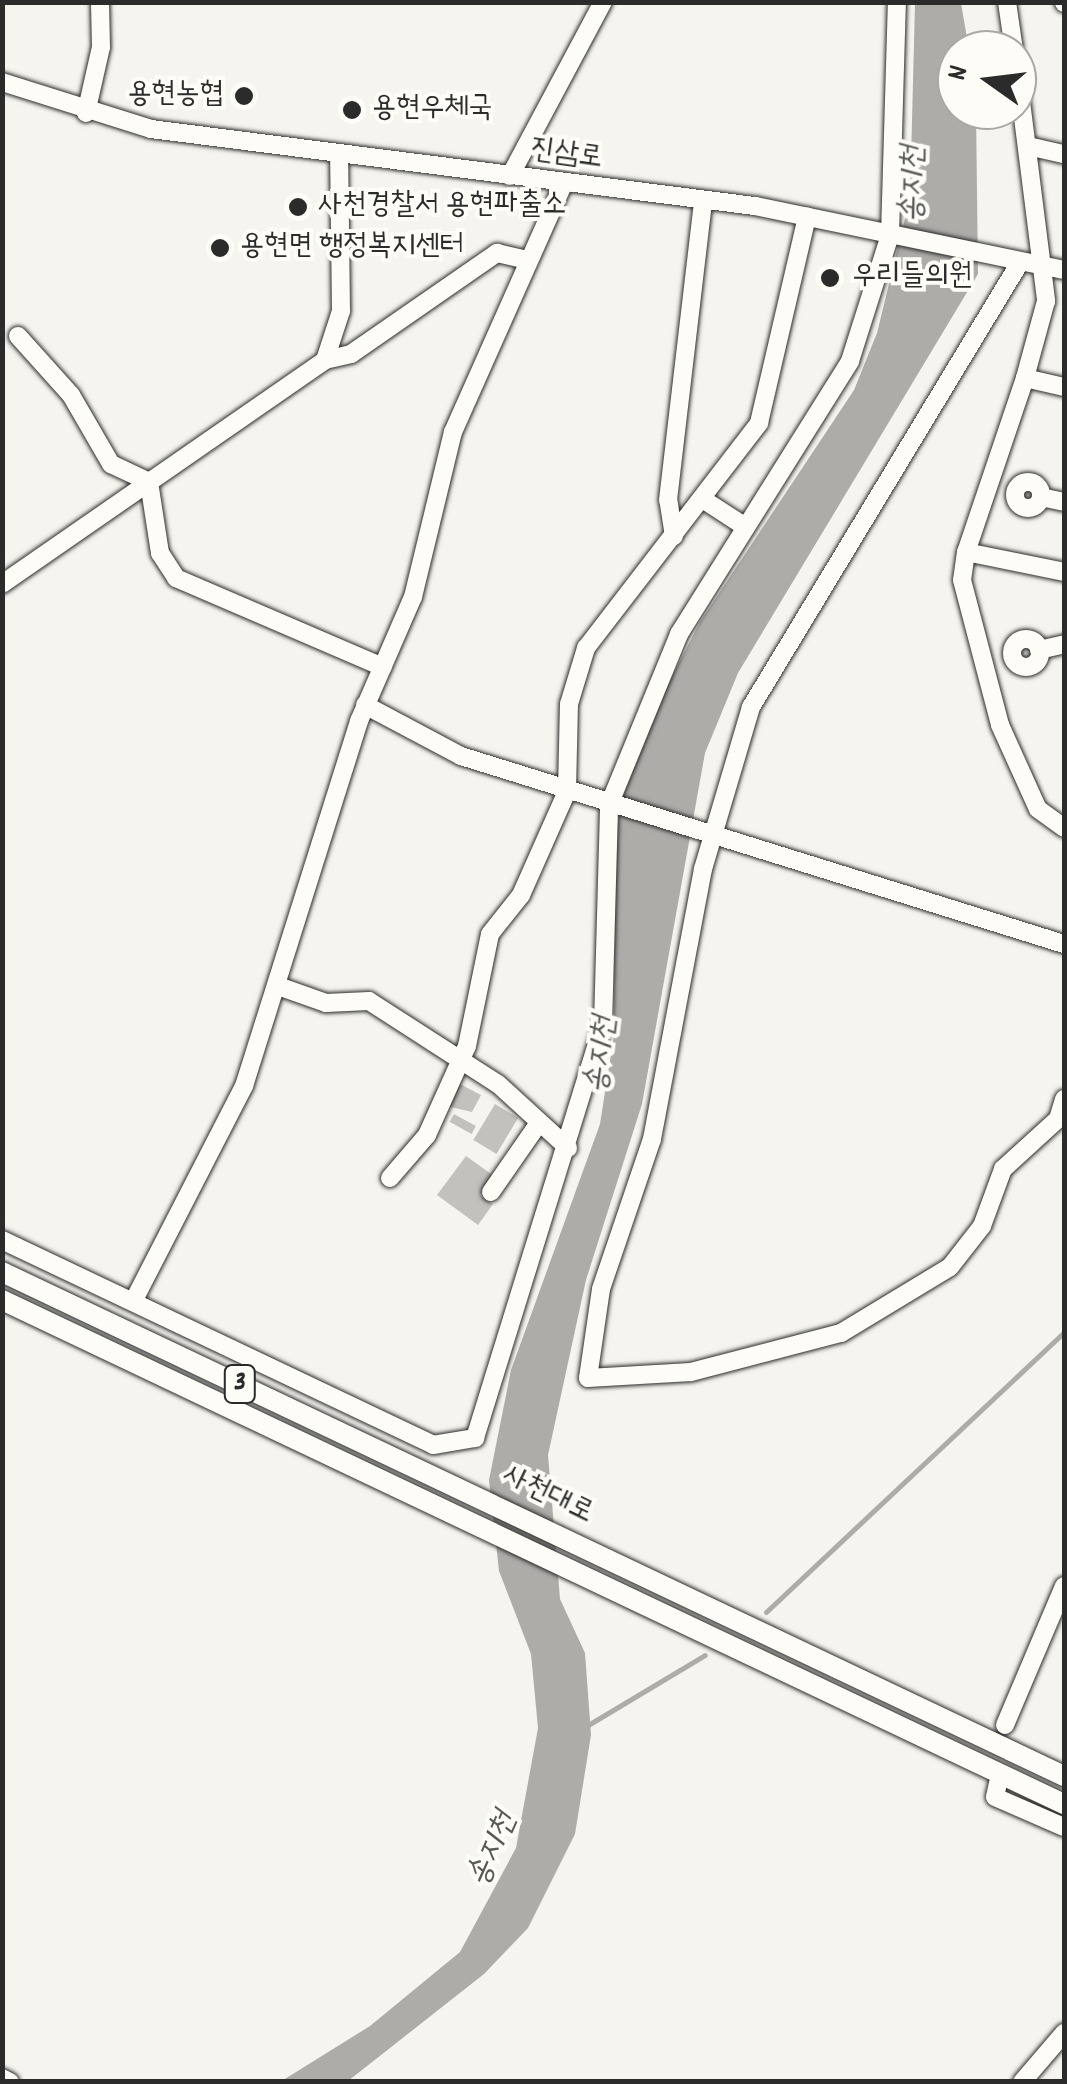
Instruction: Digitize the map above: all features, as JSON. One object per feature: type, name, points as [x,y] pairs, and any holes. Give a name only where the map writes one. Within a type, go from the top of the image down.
[{"type":"main road","name":"사천대로","points":[[2,1272],[1064,1776]]},
{"type":"main road","name":"사천대로","points":[[2,1300],[1064,1804]]},
{"type":"street","points":[[86,113],[101,47],[100,2]]},
{"type":"street","points":[[510,176],[603,2]]},
{"type":"street","points":[[2,1240],[134,1300],[393,1428],[464,1447],[482,1425],[603,1024],[613,807],[654,685],[744,526],[850,361],[892,235],[897,2]]},
{"type":"street","points":[[1007,2],[1011,30]]},
{"type":"street","name":"진삼로","points":[[2,82],[86,113],[562,187],[808,218],[1064,270]]},
{"type":"street","points":[[1026,130],[1046,301],[1025,378],[966,552],[962,580],[1000,726],[1038,808],[1064,828]]},
{"type":"street","points":[[1028,146],[1064,154]]},
{"type":"street","points":[[325,360],[341,311],[338,154]]},
{"type":"street","points":[[134,1300],[244,1086],[365,704],[413,597],[453,432],[562,187]]},
{"type":"street","points":[[674,536],[668,500],[702,202]]},
{"type":"street","points":[[390,1178],[426,1134],[460,1059],[486,943],[521,895],[567,791],[579,664],[631,581],[704,500],[767,402],[808,218]]},
{"type":"street","points":[[2,584],[325,360],[351,354],[497,253],[527,260]]},
{"type":"street","points":[[1010,261],[776,658],[736,746],[705,835],[652,1139],[601,1289],[588,1378],[691,1372],[841,1333],[950,1266],[982,1226],[1003,1168],[1058,1119],[1064,1099]]},
{"type":"street","points":[[18,336],[71,395],[110,464],[150,482]]},
{"type":"street","points":[[1025,378],[1064,387]]},
{"type":"street","points":[[150,482],[160,553],[176,578],[383,667]]},
{"type":"street","points":[[1041,497],[1064,502]]},
{"type":"street","points":[[704,500],[744,526]]},
{"type":"street","points":[[966,552],[1064,572]]},
{"type":"street","points":[[1039,650],[1064,644]]},
{"type":"street","points":[[365,704],[461,756],[613,807],[1064,944]]},
{"type":"street","points":[[278,986],[326,1003],[369,1001],[460,1059],[568,1148]]},
{"type":"street","points":[[491,1192],[538,1124]]},
{"type":"street","points":[[1004,1725],[1064,1586]]},
{"type":"street","points":[[998,1783],[995,1797],[1064,1828]]},
{"type":"street","points":[[1022,2082],[1064,2033]]},
{"type":"street","points":[[2,2078],[10,2082]]},
{"type":"water","name":"송지천","points":[[915,3],[961,3],[966,30],[937,30],[937,130],[976,130],[978,274],[738,673],[705,753],[642,1104],[586,1280],[548,1455],[560,1599],[585,1653],[591,1735],[575,1834],[528,1928],[484,1974],[348,2081],[280,2082],[370,2026],[460,1952],[516,1848],[538,1728],[531,1654],[499,1571],[489,1480],[511,1370],[600,1124],[614,1035],[615,837],[633,752],[700,622],[854,390],[877,333],[910,198]]},
{"type":"building","points":[[458,1083],[481,1095],[472,1112],[446,1106]]},
{"type":"building","points":[[495,1104],[518,1118],[497,1154],[473,1140]]},
{"type":"building","points":[[454,1114],[476,1126],[472,1134],[450,1122]]},
{"type":"building","points":[[466,1156],[494,1176],[480,1195],[493,1204],[478,1225],[437,1195]]},
{"type":"waterway","points":[[766,1612],[1064,1332]]},
{"type":"waterway","points":[[588,1725],[705,1655]]},
{"type":"place","name":"용현농협","points":[[244,96]]},
{"type":"place","name":"용현우체국","points":[[352,110]]},
{"type":"place","name":"사천경찰서 용현파출소","points":[[298,207]]},
{"type":"place","name":"용현면 행정복지센터","points":[[220,248]]},
{"type":"place","name":"우리들의원","points":[[830,278]]}]
